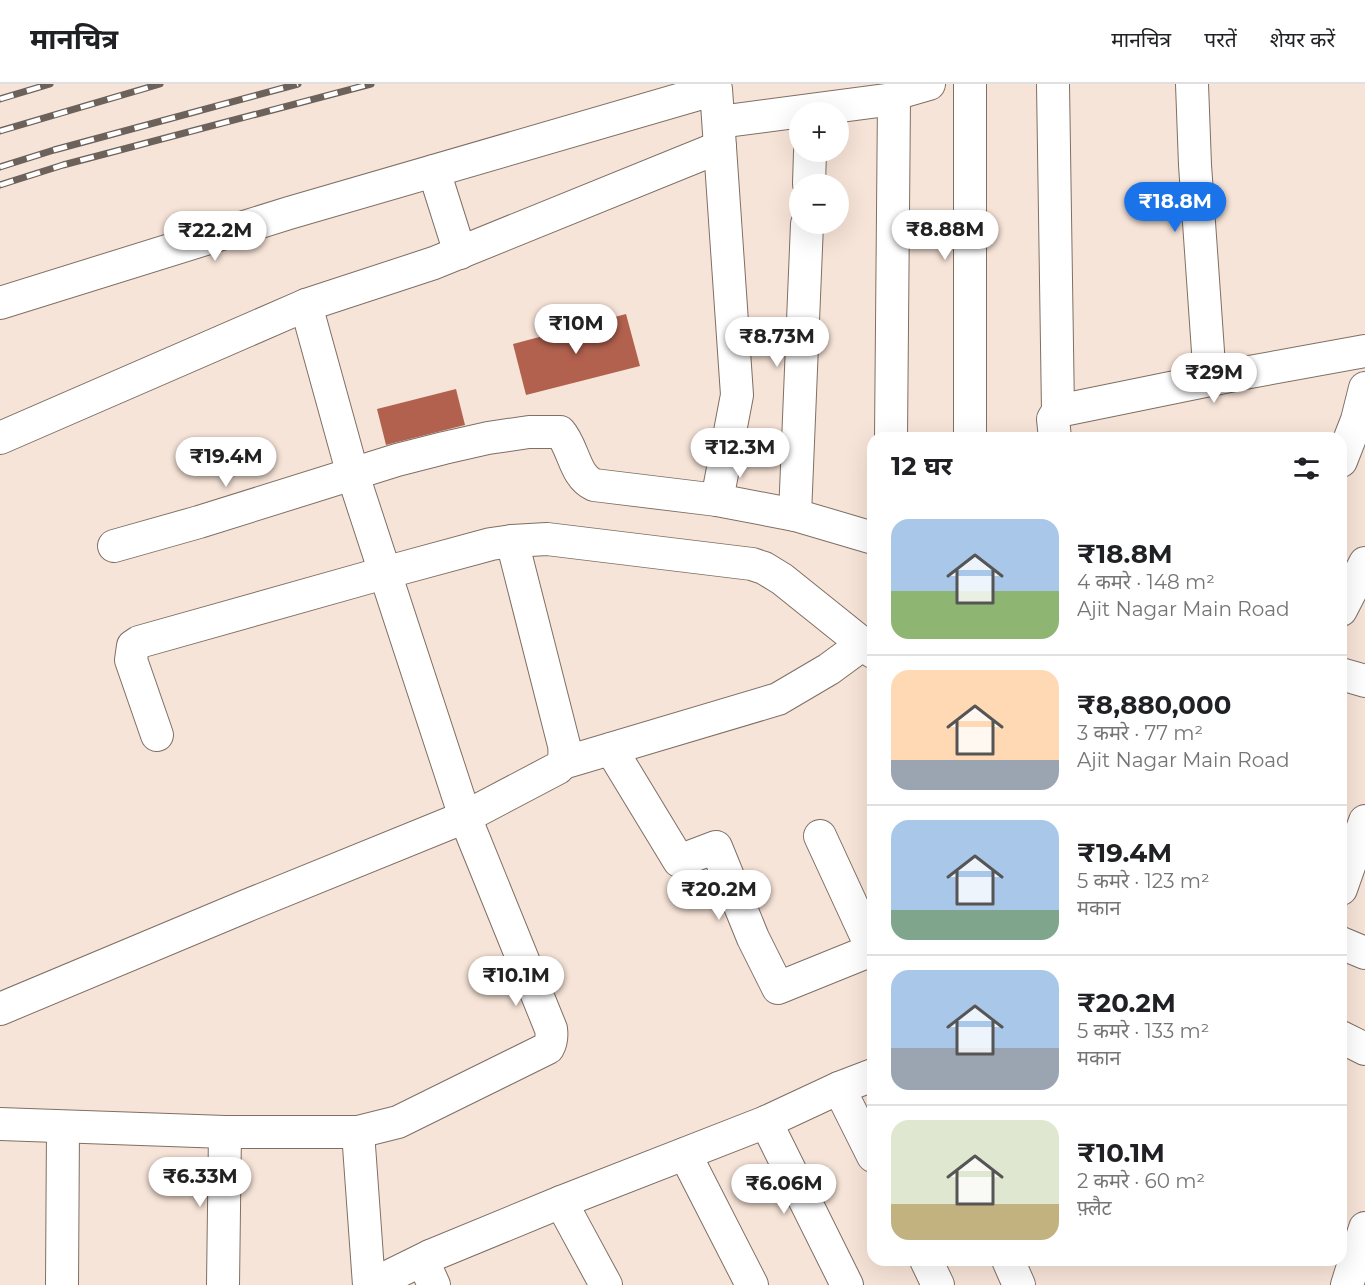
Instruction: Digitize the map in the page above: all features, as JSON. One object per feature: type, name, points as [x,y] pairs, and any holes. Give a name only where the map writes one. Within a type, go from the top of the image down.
[{"type":"street","points":[[891,432],[894,99],[898,93],[929,84]]},
{"type":"street","points":[[970,84],[970,432]]},
{"type":"street","points":[[1053,84],[1056,424],[1210,380],[1365,351]]},
{"type":"street","points":[[1192,84],[1195,165],[1210,380]]},
{"type":"street","points":[[0,303],[289,213],[716,89],[737,395],[717,500]]},
{"type":"street","points":[[849,106],[894,99]]},
{"type":"street","points":[[0,438],[306,305],[460,253],[719,134],[789,117]]},
{"type":"street","points":[[434,171],[460,253]]},
{"type":"street","points":[[795,515],[807,234]]},
{"type":"street","points":[[0,1124],[225,1132],[358,1132],[398,1122],[548,1048],[551,1043],[551,1029],[465,817],[353,475],[306,305]]},
{"type":"street","points":[[1347,446],[1357,420],[1365,388]]},
{"type":"street","points":[[114,546],[397,460],[477,440],[548,431],[560,432],[567,440],[582,477],[594,485],[717,500],[795,515],[867,536]]},
{"type":"street","points":[[157,735],[131,660],[134,646],[139,642],[491,544],[512,541],[547,539],[752,564],[782,579],[867,647]]},
{"type":"street","points":[[512,541],[564,745],[563,763]]},
{"type":"street","points":[[1347,598],[1365,563]]},
{"type":"street","points":[[0,1009],[256,901],[465,817],[514,793],[563,763],[778,699],[867,649]]},
{"type":"street","points":[[1347,676],[1365,681]]},
{"type":"street","points":[[611,749],[680,861],[716,847],[753,938],[778,988],[867,952]]},
{"type":"street","points":[[1347,872],[1365,821]]},
{"type":"street","points":[[820,837],[867,937]]},
{"type":"street","points":[[1347,946],[1365,953]]},
{"type":"street","points":[[1347,1040],[1365,1049]]},
{"type":"street","points":[[358,1132],[370,1285],[432,1271],[561,1202],[766,1122],[867,1077]]},
{"type":"street","points":[[839,1088],[867,1144]]},
{"type":"street","points":[[766,1122],[847,1285]]},
{"type":"street","points":[[62,1285],[63,1126]]},
{"type":"street","points":[[224,1285],[225,1132]]},
{"type":"street","points":[[685,1154],[752,1285]]},
{"type":"street","points":[[561,1202],[606,1285]]},
{"type":"street","points":[[1347,1218],[1365,1227],[1347,1285]]},
{"type":"street","points":[[929,1266],[938,1285]]},
{"type":"street","points":[[1011,1266],[1019,1285]]},
{"type":"building","points":[[626,314],[640,366],[526,395],[513,344]]},
{"type":"building","points":[[456,389],[465,425],[386,445],[377,409]]},
{"type":"railway","points":[[0,99],[50,84]]},
{"type":"railway","points":[[0,131],[160,84]]},
{"type":"railway","points":[[0,167],[54,150],[298,84]]},
{"type":"railway","points":[[0,185],[63,165],[371,84]]}]
